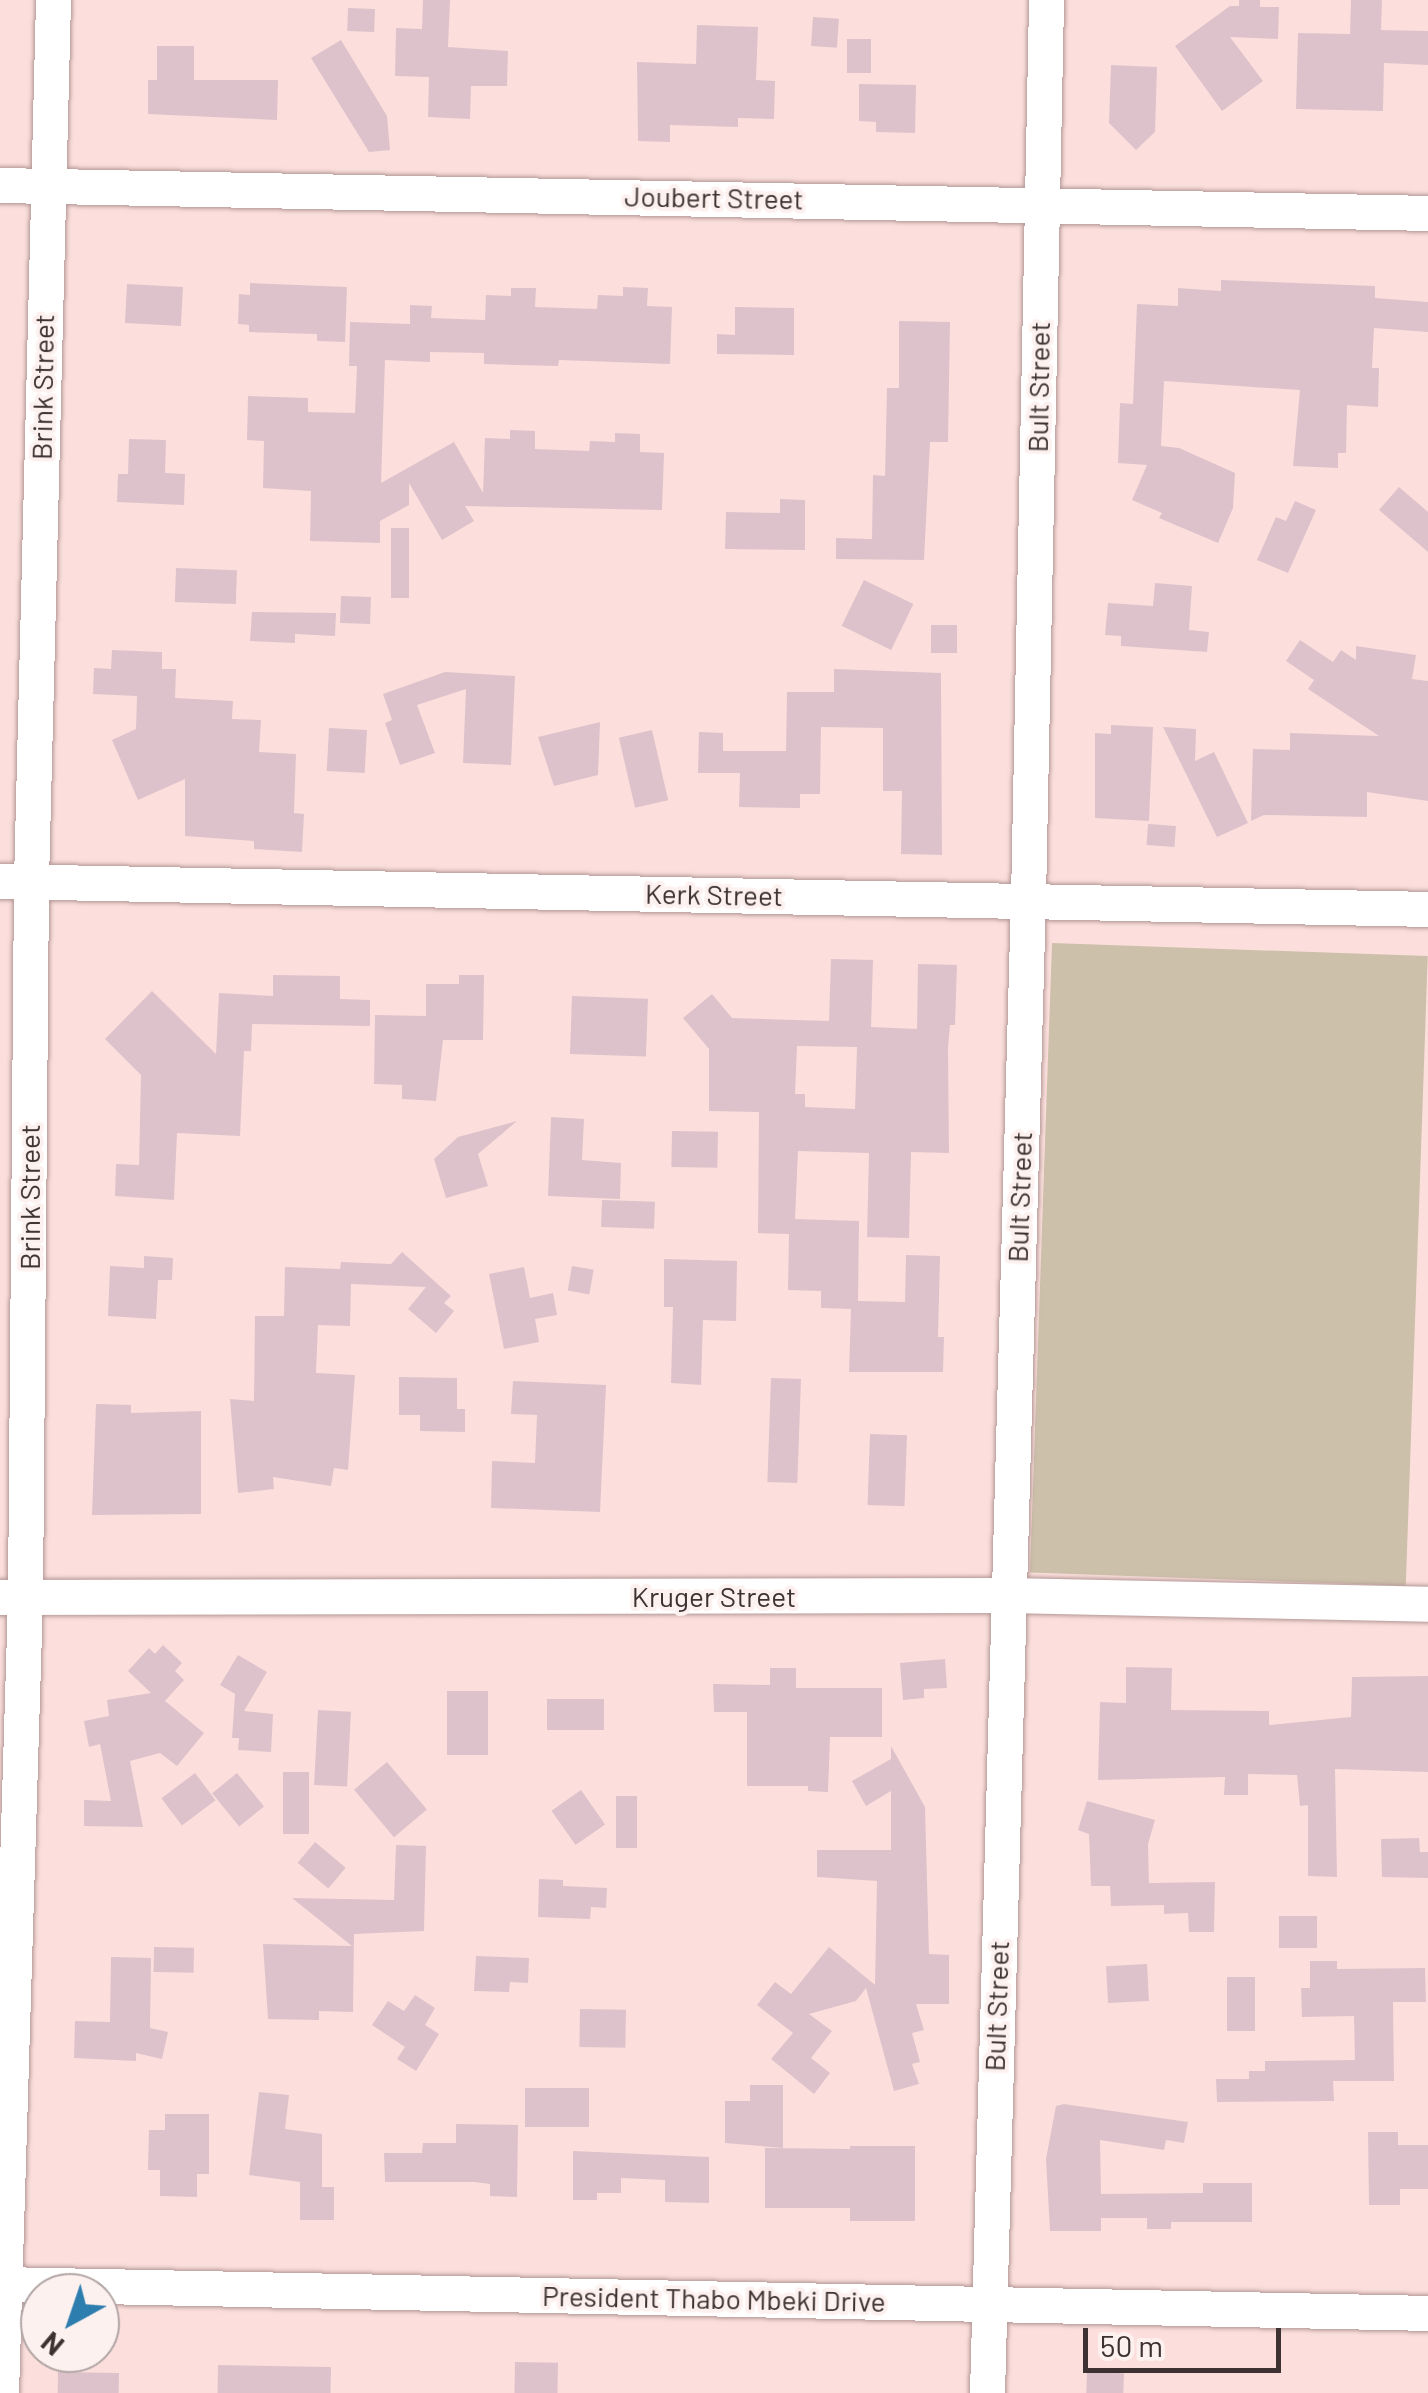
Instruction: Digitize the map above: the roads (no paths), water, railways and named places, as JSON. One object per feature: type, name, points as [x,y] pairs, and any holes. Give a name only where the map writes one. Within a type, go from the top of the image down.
[{"type":"street","name":"Brink Street","points":[[0,2393],[13,1598],[16,881],[54,0]]},
{"type":"street","name":"Bult Street","points":[[987,2393],[1028,899],[1046,0]]},
{"type":"street","name":"Joubert Street","points":[[0,185],[1042,202],[1428,213]]},
{"type":"street","name":"Kerk Street","points":[[16,881],[1428,909]]},
{"type":"street","name":"Kruger Street","points":[[13,1598],[1007,1595],[1428,1604]]},
{"type":"street","name":"President Thabo Mbeki Drive","points":[[1,2284],[1428,2312]]}]
